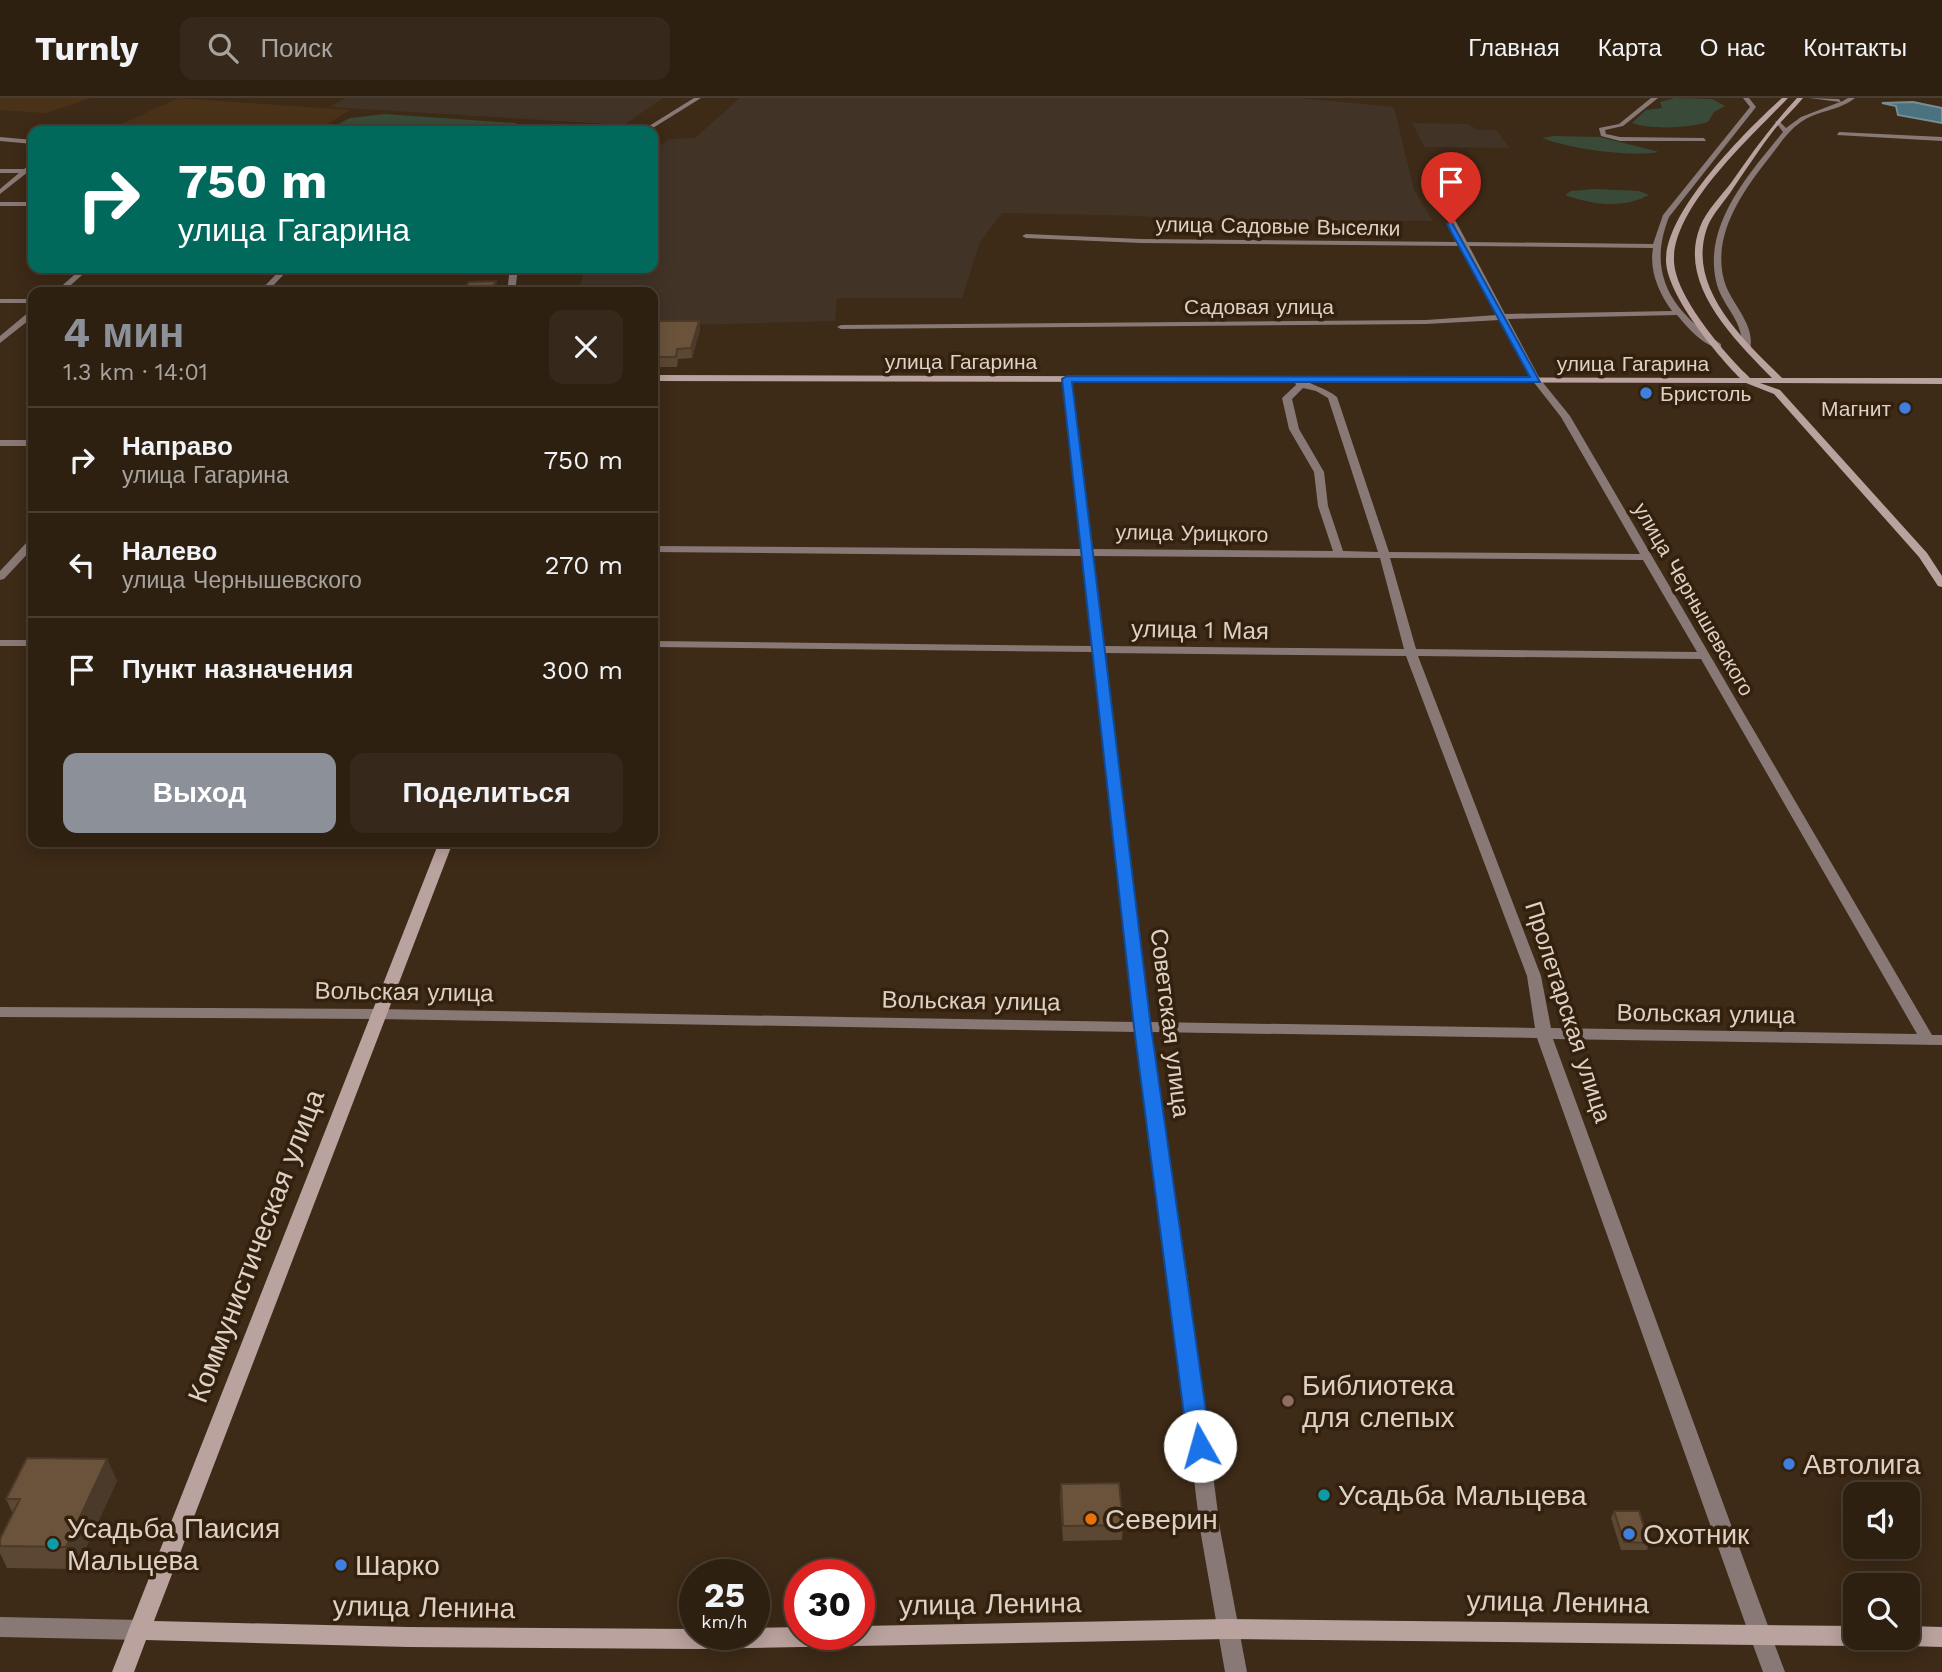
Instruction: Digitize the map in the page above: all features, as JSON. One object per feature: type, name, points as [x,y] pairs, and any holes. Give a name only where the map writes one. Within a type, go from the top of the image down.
[{"type":"main road","points":[[1785,98],[1760,122],[1702,190],[1676,227],[1671,242],[1673,278],[1682,297],[1748,381],[1778,386],[1942,381]]},
{"type":"main road","points":[[1800,98],[1777,122],[1704,226],[1698,258],[1706,291],[1778,386],[1923,555],[1942,584]]},
{"type":"main road","name":"улица Гагарина","points":[[658,378],[1299,382],[1748,381]]},
{"type":"main road","name":"Коммунистическая улица","points":[[123,1672],[444,847]]},
{"type":"main road","name":"улица Ленина","points":[[141,1630],[408,1637],[700,1639],[1228,1629],[1843,1636]]},
{"type":"main road","points":[[1920,1636],[1942,1637]]},
{"type":"street","points":[[652,126],[698,98]]},
{"type":"street","points":[[1655,98],[1621,125],[1601,129],[1603,135],[1620,139],[1704,139]]},
{"type":"street","points":[[1718,346],[1677,313],[1663,292],[1656,271],[1657,233],[1666,217],[1754,107],[1746,98]]},
{"type":"street","points":[[1812,98],[1830,101],[1852,98]]},
{"type":"street","points":[[1747,347],[1746,330],[1717,276],[1714,260],[1723,223],[1786,132],[1800,117],[1835,107],[1852,98]]},
{"type":"street","points":[[1742,125],[1760,122]]},
{"type":"street","points":[[1777,122],[1786,132]]},
{"type":"street","points":[[1839,134],[1942,139]]},
{"type":"street","points":[[0,139],[28,142]]},
{"type":"street","points":[[0,192],[28,168]]},
{"type":"street","points":[[0,171],[28,171]]},
{"type":"street","name":"улица Чернышевского","points":[[1429,178],[1536,380],[1566,416],[1705,656],[1935,1040]]},
{"type":"street","points":[[0,204],[28,204]]},
{"type":"street","name":"улица Садовые Выселки","points":[[1026,236],[1141,241],[1656,246]]},
{"type":"street","points":[[65,287],[80,273]]},
{"type":"street","points":[[268,287],[281,273]]},
{"type":"street","points":[[0,301],[28,301]]},
{"type":"street","name":"Садовая улица","points":[[841,327],[895,324],[1401,322],[1677,313]]},
{"type":"street","points":[[0,340],[28,317]]},
{"type":"street","name":"Советская улица","points":[[1067,379],[1143,1027],[1179,1280],[1210,1529],[1236,1672]]},
{"type":"street","points":[[1299,382],[1287,398],[1294,429],[1319,472],[1323,506],[1339,554]]},
{"type":"street","name":"Пролетарская улица","points":[[1299,382],[1332,397],[1384,554],[1411,654],[1534,976],[1544,1035],[1774,1672]]},
{"type":"street","points":[[0,443],[28,443]]},
{"type":"street","points":[[0,577],[28,548]]},
{"type":"street","name":"улица Урицкого","points":[[658,549],[1647,556]]},
{"type":"street","points":[[0,643],[28,643]]},
{"type":"street","name":"улица 1 Мая","points":[[658,644],[1705,656]]},
{"type":"street","name":"Вольская улица","points":[[0,1012],[377,1014],[1935,1040]]},
{"type":"street","name":"улица Ленина","points":[[0,1627],[141,1630]]},
{"type":"shaded area","points":[[0,98],[92,98],[45,113],[0,110]]},
{"type":"shaded area","points":[[179,98],[350,110],[325,126],[116,126]]},
{"type":"shaded area","points":[[346,98],[663,98],[624,125],[329,107]]},
{"type":"shaded area","points":[[740,98],[1301,98],[1394,107],[1414,190],[1433,221],[1175,220],[1143,216],[1002,213],[980,242],[962,298],[837,298],[835,321],[658,326],[658,287],[580,287],[583,274],[543,275],[544,273],[658,273],[658,147],[669,139],[695,138]]},
{"type":"shaded area","points":[[1412,123],[1468,124],[1478,130],[1496,130],[1510,148],[1424,147]]},
{"type":"green space","points":[[1675,98],[1712,99],[1725,106],[1714,112],[1708,122],[1700,124],[1660,127],[1632,123],[1646,110],[1662,108],[1660,102]]},
{"type":"green space","points":[[385,114],[515,123],[518,126],[334,126],[350,118]]},
{"type":"green space","points":[[1600,137],[1659,152],[1600,151],[1542,138]]},
{"type":"green space","points":[[1571,191],[1639,191],[1649,195],[1628,202],[1607,204],[1565,195]]},
{"type":"water","points":[[1913,102],[1942,108],[1942,123],[1898,115],[1896,106],[1882,103]]},
{"type":"building","points":[[496,281],[493,287],[465,287],[469,282]]},
{"type":"building","points":[[658,321],[699,321],[691,348],[677,349],[676,357],[658,357]]},
{"type":"building","points":[[27,1458],[107,1459],[66,1547],[0,1546],[0,1539],[20,1499],[6,1499]]},
{"type":"building","name":"Северин","points":[[1119,1483],[1123,1525],[1063,1526],[1061,1484]]},
{"type":"building","points":[[1614,1511],[1639,1511],[1649,1543],[1624,1542]]},
{"type":"place","name":"Бристоль","points":[[1646,393]]},
{"type":"place","name":"Магнит","points":[[1905,408]]},
{"type":"place","name":"Библиотека для слепых","points":[[1288,1401]]},
{"type":"place","name":"Автолига","points":[[1789,1464]]},
{"type":"place","name":"Усадьба Мальцева","points":[[1324,1495]]},
{"type":"place","name":"Северин","points":[[1091,1519]]},
{"type":"place","name":"Охотник","points":[[1629,1534]]},
{"type":"place","name":"Усадьба Паисия Мальцева","points":[[53,1544]]},
{"type":"place","name":"Шарко","points":[[341,1565]]},
{"type":"route","points":[[1200,1446],[1143,1027],[1067,379],[1536,380],[1451,224]]}]
